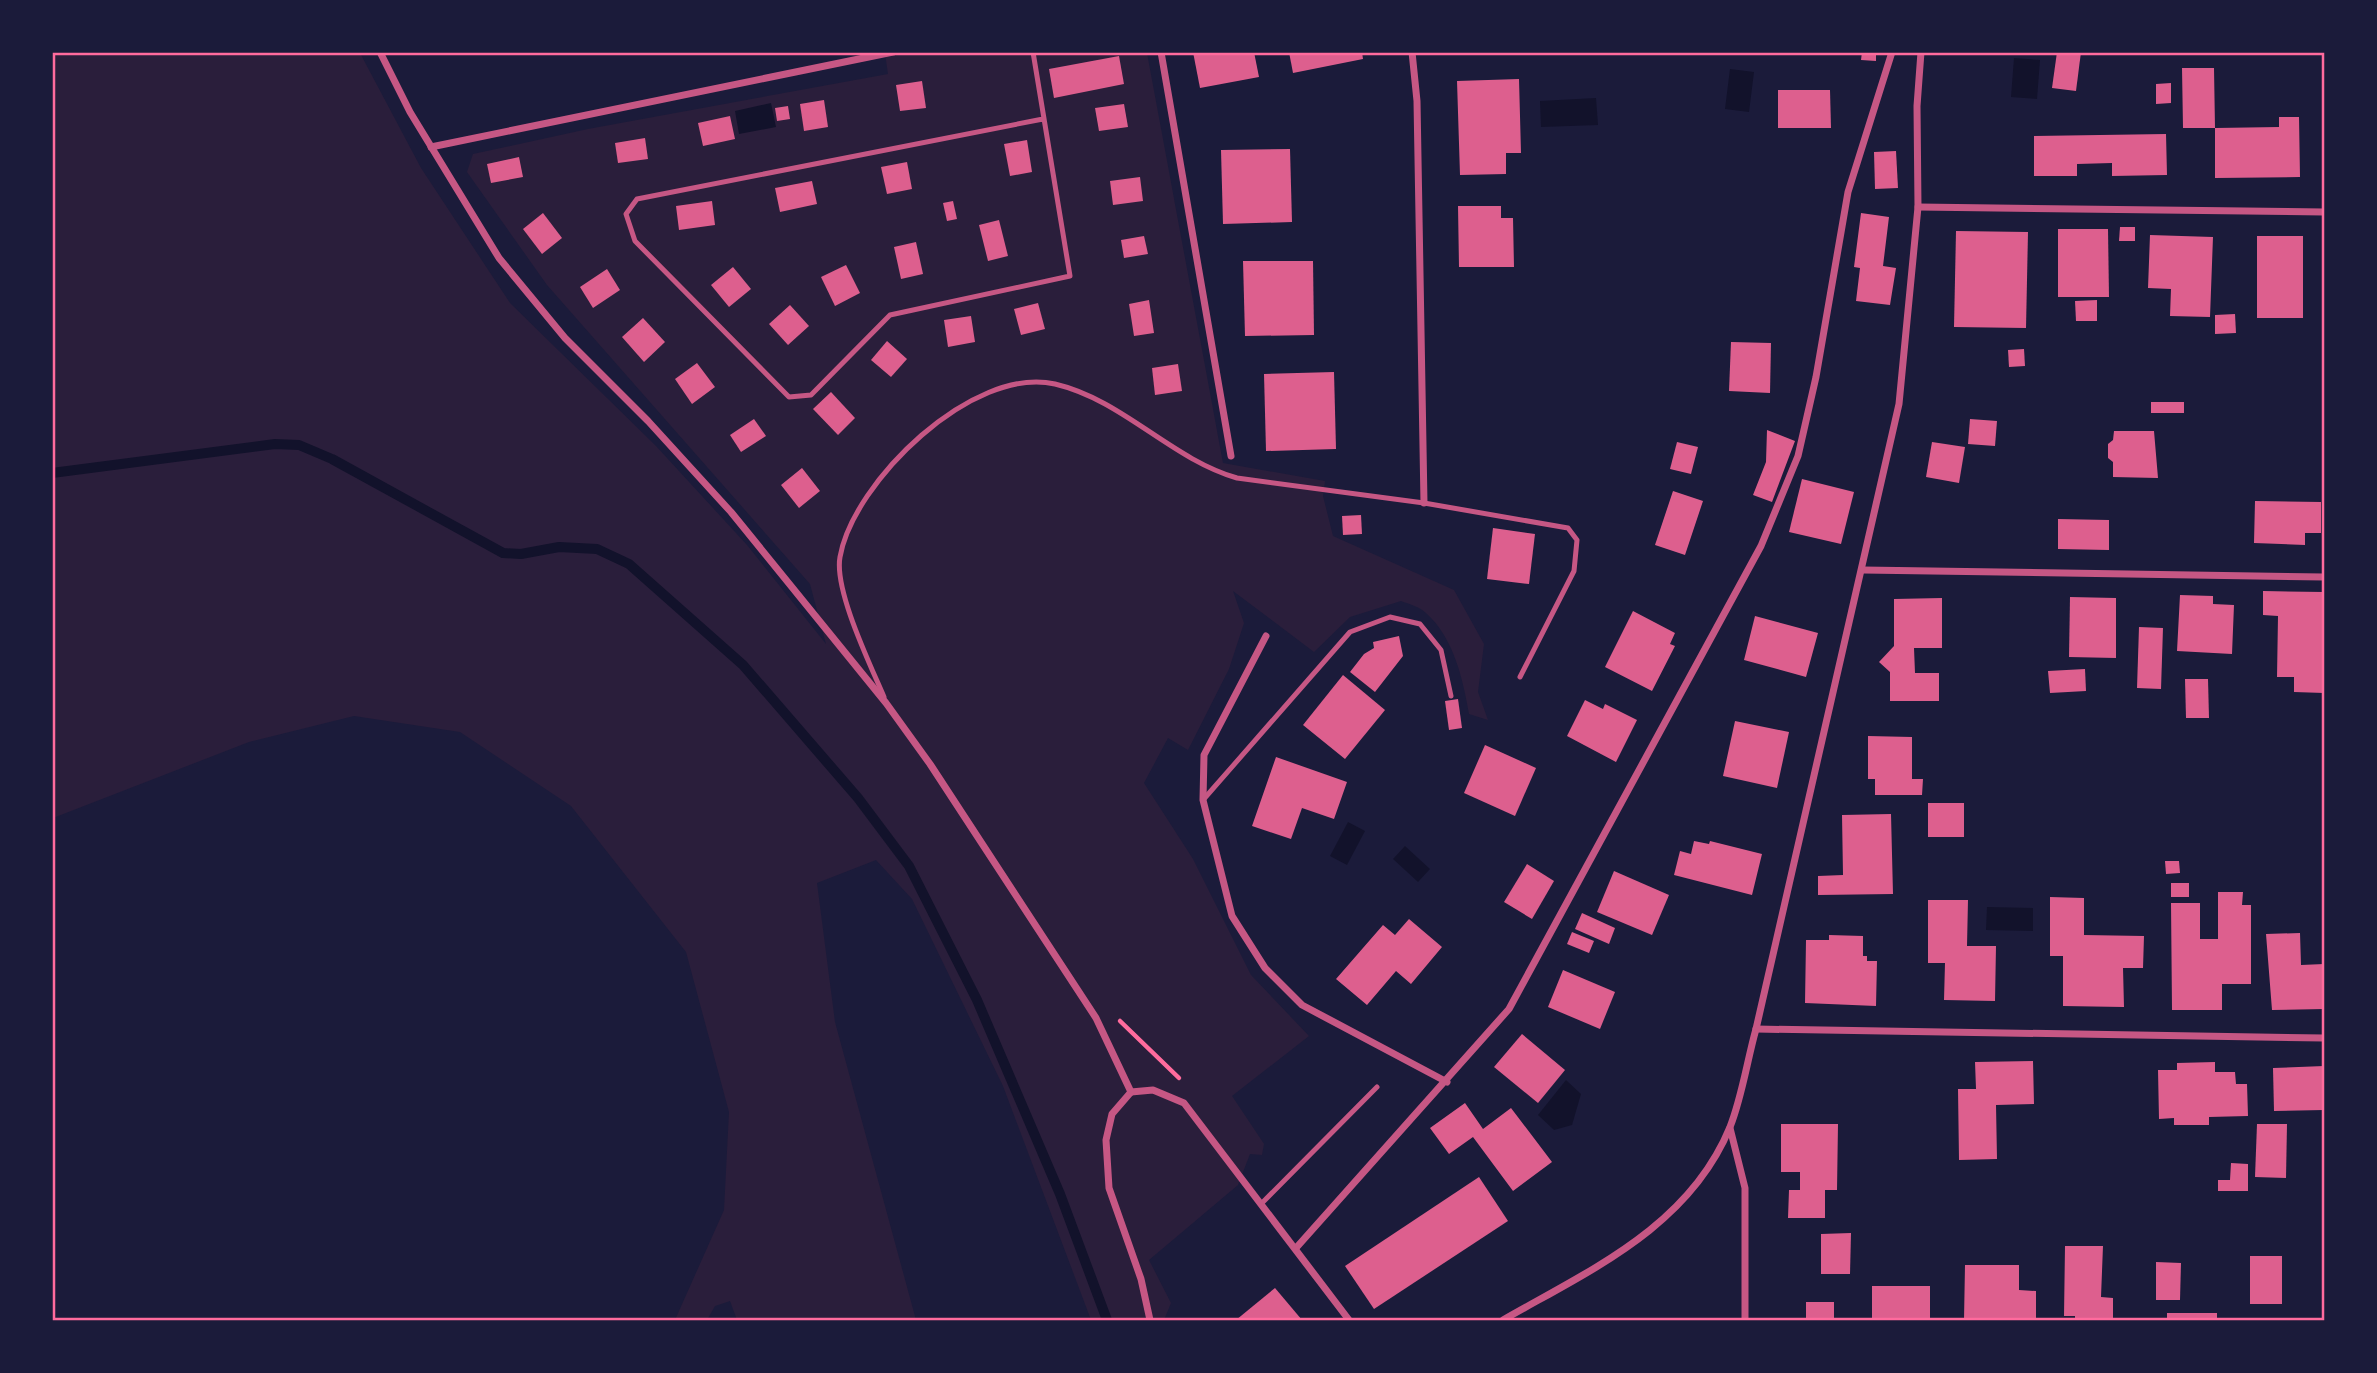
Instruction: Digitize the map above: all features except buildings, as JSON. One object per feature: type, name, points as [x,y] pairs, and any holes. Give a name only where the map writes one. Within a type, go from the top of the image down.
[{"type":"street","points":[[380,52],[431,147],[499,258],[565,338],[648,421],[731,512],[886,704],[930,764],[1096,1018],[1132,1093]]},
{"type":"street","points":[[431,147],[893,52]]},
{"type":"street","points":[[1161,52],[1231,456]]},
{"type":"street","points":[[1412,52],[1417,101],[1424,503]]},
{"type":"street","points":[[1296,1248],[1447,1082],[1509,1009],[1761,546],[1798,456],[1816,377],[1848,192],[1892,52]]},
{"type":"street","points":[[1503,1321],[1611,1258],[1668,1218],[1702,1179],[1730,1127],[1756,1029],[1899,404],[1918,207],[1917,106],[1921,52]]},
{"type":"street","points":[[1918,207],[2325,212]]},
{"type":"street","points":[[1863,570],[2325,577]]},
{"type":"street","points":[[1266,636],[1204,755],[1203,800],[1231,916],[1265,968],[1302,1005],[1447,1082]]},
{"type":"street","points":[[1756,1029],[2325,1038]]},
{"type":"street","points":[[1150,1321],[1141,1279],[1109,1188],[1106,1140],[1112,1114],[1132,1093],[1153,1090],[1184,1103],[1349,1321]]},
{"type":"street","points":[[1730,1127],[1745,1188],[1745,1321]]},
{"type":"lane","points":[[1033,52],[1070,276],[890,315],[811,395],[789,397],[635,241],[625,214],[638,199],[1043,120]]},
{"type":"lane","points":[[886,704],[841,584],[840,558],[849,527],[864,500],[904,454],[950,411],[982,392],[1016,383],[1053,383],[1104,402],[1212,470],[1237,478],[1424,503],[1549,522],[1567,528],[1577,540],[1574,571],[1520,677]]},
{"type":"lane","points":[[1203,800],[1350,632],[1390,617],[1420,624],[1441,650],[1451,696]]},
{"type":"lane","points":[[1262,1203],[1377,1087]]},
{"type":"path","points":[[1096,1018],[1118,1018],[1152,1050],[1184,1082],[1184,1103]]},
{"type":"shaded area","points":[[53,53],[360,53],[421,168],[510,303],[656,446],[747,545],[826,644],[810,584],[547,285],[467,172],[473,154],[588,129],[888,74],[885,53],[1147,53],[1223,463],[1325,481],[1323,496],[1333,536],[1454,590],[1484,644],[1478,692],[1488,720],[1469,714],[1460,674],[1450,647],[1436,623],[1418,607],[1401,601],[1350,617],[1314,652],[1233,591],[1244,623],[1229,669],[1188,750],[1168,738],[1144,783],[1193,859],[1251,975],[1309,1036],[1232,1096],[1264,1144],[1262,1155],[1250,1154],[1238,1185],[1149,1260],[1171,1303],[1164,1320],[1091,1320],[1003,1086],[912,899],[876,860],[817,883],[835,1022],[916,1320],[737,1320],[730,1301],[715,1306],[707,1320],[675,1320],[724,1210],[729,1112],[686,952],[571,806],[460,732],[354,716],[249,742],[53,818]]},
{"type":"shaded area","points":[[2014,58],[2040,60],[2037,99],[2011,97]]},
{"type":"shaded area","points":[[1730,69],[1754,72],[1749,112],[1725,109]]},
{"type":"shaded area","points":[[1596,98],[1598,125],[1541,127],[1540,101]]},
{"type":"shaded area","points":[[771,103],[776,127],[739,134],[735,111]]},
{"type":"shaded area","points":[[1348,822],[1365,831],[1347,865],[1330,856]]},
{"type":"shaded area","points":[[1405,846],[1430,869],[1418,882],[1393,859]]},
{"type":"shaded area","points":[[1987,907],[2033,908],[2033,931],[1986,930]]},
{"type":"shaded area","points":[[1566,1080],[1581,1094],[1572,1125],[1554,1130],[1538,1115]]},
{"type":"waterway","points":[[52,473],[275,444],[299,445],[332,459],[503,553],[521,554],[559,547],[597,549],[629,564],[743,665],[858,798],[909,866],[977,1000],[1060,1194],[1107,1320]]}]
